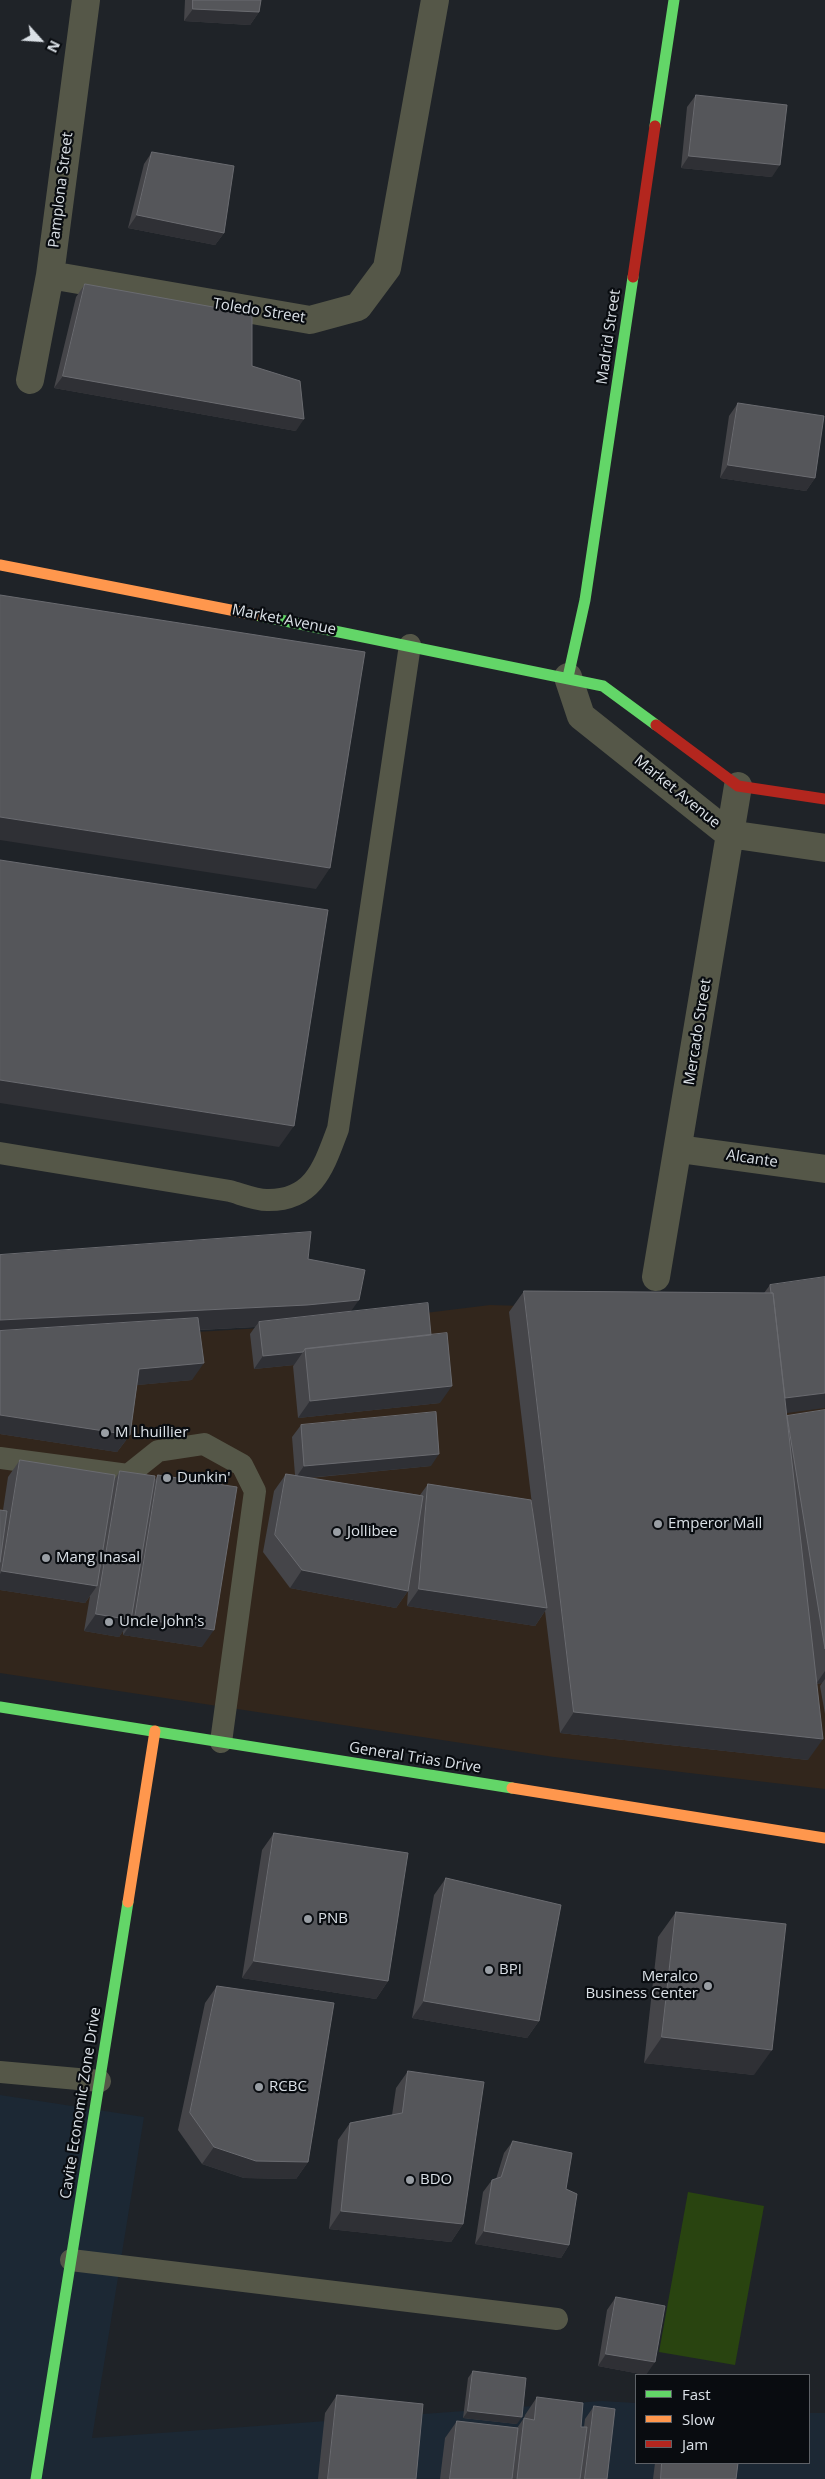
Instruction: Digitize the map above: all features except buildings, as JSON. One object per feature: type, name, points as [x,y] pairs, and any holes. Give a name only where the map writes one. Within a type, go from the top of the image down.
[{"type":"street","name":"Pamplona Street","points":[[30,380],[50,275],[86,0]]},
{"type":"street","name":"Toledo Street","points":[[50,275],[310,320],[358,306],[387,268],[434,0]]},
{"type":"street","name":"Madrid Street","points":[[568,677],[585,600],[674,0]]},
{"type":"street","name":"Market Avenue","points":[[0,565],[410,645],[568,677],[603,686],[738,786],[825,799]]},
{"type":"street","name":"Market Avenue","points":[[568,677],[581,716],[729,834],[825,848]]},
{"type":"street","name":"Mercado Street","points":[[656,1277],[679,1149],[738,786]]},
{"type":"street","name":"Alcante","points":[[679,1149],[825,1170]]},
{"type":"street","name":"General Trias Drive","points":[[0,1707],[825,1838]]},
{"type":"street","name":"Cavite Economic Zone Drive","points":[[36,2479],[155,1732]]},
{"type":"lane","points":[[0,1153],[230,1191],[267,1200],[299,1195],[317,1177],[338,1129],[410,645]]},
{"type":"lane","points":[[0,1458],[128,1475],[158,1450],[204,1444],[242,1465],[255,1491],[221,1742]]},
{"type":"lane","points":[[0,2072],[100,2082]]},
{"type":"lane","points":[[71,2260],[556,2319]]},
{"type":"shaded area","points":[[490,1305],[825,1315],[825,1789],[554,1757],[0,1673],[0,1344],[344,1323]]},
{"type":"shaded area","points":[[0,2095],[144,2117],[92,2438],[602,2401],[635,2403],[635,2464],[810,2464],[810,2413],[825,2413],[825,2479],[0,2479]]},
{"type":"green space","points":[[688,2192],[764,2206],[735,2365],[659,2352]]},
{"type":"traffic: fast","points":[[655,126],[674,0]]},
{"type":"traffic: fast","points":[[568,677],[585,600],[633,277]]},
{"type":"traffic: fast","points":[[256,615],[603,686],[656,725]]},
{"type":"traffic: fast","points":[[0,1707],[512,1788]]},
{"type":"traffic: fast","points":[[36,2479],[128,1902]]},
{"type":"traffic: slow","points":[[0,565],[256,615]]},
{"type":"traffic: slow","points":[[128,1902],[155,1731]]},
{"type":"traffic: slow","points":[[512,1788],[825,1838]]},
{"type":"traffic: jam","points":[[633,277],[655,126]]},
{"type":"traffic: jam","points":[[656,725],[738,786],[825,799]]},
{"type":"place","name":"M Lhuillier","points":[[105,1433]]},
{"type":"place","name":"Dunkin'","points":[[167,1478]]},
{"type":"place","name":"Emperor Mall","points":[[658,1524]]},
{"type":"place","name":"Jollibee","points":[[337,1532]]},
{"type":"place","name":"Mang Inasal","points":[[46,1558]]},
{"type":"place","name":"Uncle John's","points":[[109,1622]]},
{"type":"place","name":"PNB","points":[[308,1919]]},
{"type":"place","name":"BPI","points":[[489,1970]]},
{"type":"place","name":"Meralco Business Center","points":[[708,1986]]},
{"type":"place","name":"RCBC","points":[[259,2087]]},
{"type":"place","name":"BDO","points":[[410,2180]]}]
